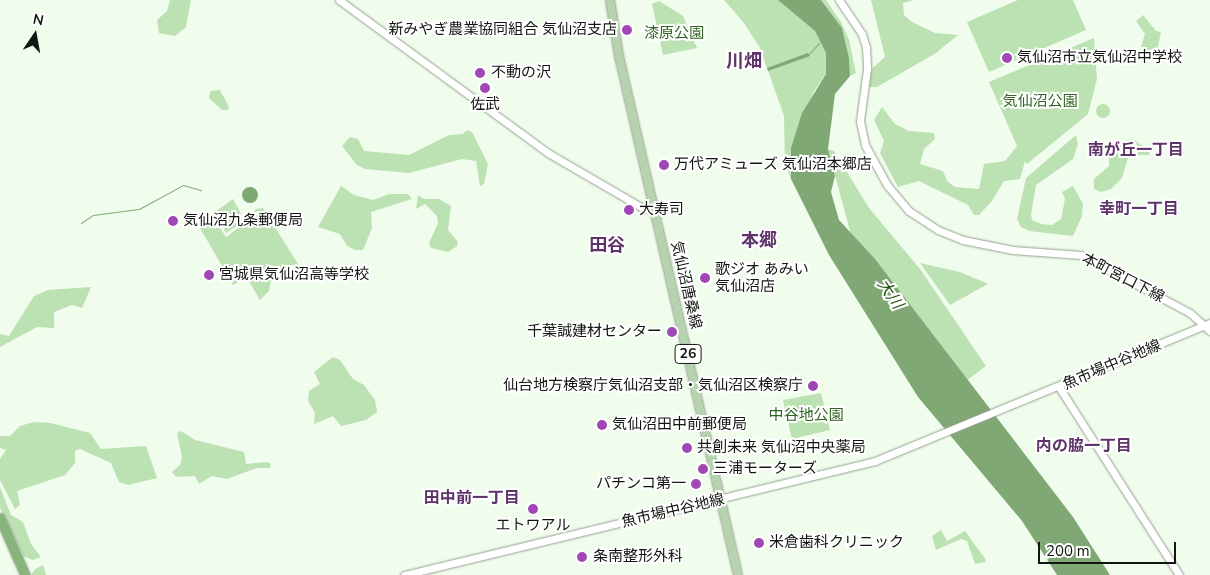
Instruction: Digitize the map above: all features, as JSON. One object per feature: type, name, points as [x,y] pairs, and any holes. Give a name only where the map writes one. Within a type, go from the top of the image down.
[{"type":"highway","points":[[0,518],[25,575]]},
{"type":"main road","name":"気仙沼唐桑線","points":[[610,0],[618,49],[738,575]]},
{"type":"street","points":[[339,0],[548,153],[643,208],[654,209]]},
{"type":"street","name":"本町宮口下線","points":[[839,0],[862,34],[866,47],[867,69],[860,121],[865,145],[887,185],[909,211],[938,230],[970,242],[1013,250],[1080,255],[1190,313],[1208,327]]},
{"type":"street","name":"魚市場中谷地線","points":[[404,575],[862,465],[1208,327]]},
{"type":"street","points":[[1059,387],[1179,575]]},
{"type":"green space","points":[[170,0],[191,0],[186,27],[175,36],[159,33],[157,20],[167,11]]},
{"type":"green space","points":[[724,0],[779,0],[815,31],[826,53],[826,74],[814,91],[791,148],[791,179],[785,164],[784,116],[760,48],[744,23]]},
{"type":"green space","points":[[821,0],[826,0],[841,22],[849,40],[856,73],[850,76],[849,58],[842,28]]},
{"type":"green space","points":[[871,0],[914,0],[903,3],[904,15],[912,22],[935,33],[958,35],[936,53],[877,87],[861,87],[867,73],[885,57]]},
{"type":"green space","name":"気仙沼市立気仙沼中学校","points":[[1018,0],[1073,0],[1086,30],[989,72],[967,22]]},
{"type":"green space","name":"漆原公園","points":[[659,1],[683,16],[697,48],[663,55],[652,4]]},
{"type":"green space","points":[[1143,15],[1156,31],[1161,32],[1155,60],[1149,60],[1152,52],[1141,47],[1145,34],[1136,21]]},
{"type":"green space","name":"気仙沼公園","points":[[1094,38],[1097,79],[1088,114],[1027,164],[1025,161],[1020,179],[1004,181],[992,201],[979,215],[974,215],[968,205],[919,181],[898,187],[880,153],[884,141],[874,120],[882,107],[895,124],[909,131],[934,133],[935,139],[924,149],[920,164],[943,171],[947,181],[955,187],[979,189],[984,164],[1005,161],[1017,146],[989,82]]},
{"type":"green space","points":[[220,90],[229,107],[228,110],[222,110],[209,98],[210,91]]},
{"type":"green space","points":[[1103,104],[1108,106],[1110,111],[1108,116],[1103,118],[1098,116],[1096,111],[1098,106]]},
{"type":"green space","points":[[467,130],[472,132],[488,164],[484,184],[480,186],[476,161],[462,159],[409,173],[365,169],[357,165],[342,146],[350,137],[358,139],[364,151],[409,155],[449,135],[463,134]]},
{"type":"green space","points":[[1076,135],[1078,144],[1073,159],[1036,185],[1031,214],[1032,220],[1041,224],[1052,225],[1061,219],[1065,199],[1062,192],[1073,186],[1083,204],[1082,216],[1073,236],[1029,231],[1021,227],[1017,219],[1026,178]]},
{"type":"green space","points":[[1132,139],[1150,150],[1149,155],[1129,155],[1122,178],[1111,189],[1101,192],[1094,189],[1094,179],[1109,166],[1109,152],[1113,146]]},
{"type":"green space","points":[[828,149],[834,151],[869,208],[920,269],[986,366],[966,381],[851,235]]},
{"type":"green space","points":[[341,186],[354,195],[373,200],[389,194],[408,194],[412,199],[371,212],[372,228],[363,250],[355,250],[347,246],[340,234],[318,227]]},
{"type":"green space","points":[[418,195],[424,199],[439,199],[451,206],[448,230],[458,242],[457,246],[448,252],[431,248],[429,243],[438,223],[437,216],[425,204],[416,209]]},
{"type":"green space","points":[[233,199],[245,221],[226,233],[215,212]]},
{"type":"green space","points":[[263,208],[298,264],[285,267],[271,280],[269,291],[260,300],[247,278],[233,285],[200,228],[214,219],[226,237],[245,223],[256,209]]},
{"type":"green space","points":[[920,263],[960,272],[988,284],[950,305]]},
{"type":"green space","points":[[91,287],[82,308],[72,305],[54,312],[54,328],[37,327],[0,347],[0,334],[9,336],[34,296],[48,290]]},
{"type":"green space","points":[[333,357],[340,360],[353,379],[364,385],[375,400],[377,412],[366,420],[341,426],[333,416],[314,424],[315,413],[308,401],[309,391],[320,384],[314,372]]},
{"type":"green space","name":"中谷地公園","points":[[821,393],[830,430],[792,439],[783,400]]},
{"type":"green space","points":[[34,422],[50,423],[90,433],[101,449],[146,446],[157,478],[128,485],[119,482],[111,463],[80,449],[75,451],[75,463],[65,475],[17,491],[20,505],[15,509],[0,480],[0,459],[6,450],[0,448],[0,436],[10,436],[20,426]]},
{"type":"green space","points":[[181,431],[195,440],[244,452],[246,464],[267,462],[271,464],[270,468],[257,468],[227,479],[212,476],[199,484],[195,476],[176,477],[172,472],[180,465],[182,457],[177,433]]},
{"type":"green space","points":[[0,487],[11,515],[23,522],[31,544],[41,557],[33,560],[23,556],[0,508]]},
{"type":"green space","points":[[941,530],[947,541],[965,531],[986,560],[985,562],[975,564],[967,541],[961,539],[936,550],[932,536]]},
{"type":"green space","points":[[43,565],[46,575],[31,575],[35,569]]},
{"type":"water","name":"大川","points":[[778,0],[821,0],[842,28],[849,58],[850,76],[835,94],[828,149],[835,176],[831,192],[839,220],[875,259],[1073,517],[1110,575],[1057,575],[1022,521],[918,397],[829,255],[791,179],[791,148],[802,113],[826,74],[826,53],[815,31]]},
{"type":"water","points":[[808,53],[810,56],[768,71],[767,68]]},
{"type":"water","points":[[250,187],[256,189],[258,195],[256,201],[250,203],[244,201],[242,195],[244,189]]},
{"type":"waterway","points":[[809,54],[819,43]]},
{"type":"waterway","points":[[81,223],[93,215],[139,209],[183,185],[201,190]]},
{"type":"place","name":"新みやぎ農業協同組合 気仙沼支店","points":[[627,30]]},
{"type":"place","name":"気仙沼市立気仙沼中学校","points":[[1007,58]]},
{"type":"place","name":"不動の沢","points":[[480,73]]},
{"type":"place","name":"佐武","points":[[485,88]]},
{"type":"place","name":"万代アミューズ 気仙沼本郷店","points":[[664,165]]},
{"type":"place","name":"大寿司","points":[[629,210]]},
{"type":"place","name":"気仙沼九条郵便局","points":[[173,221]]},
{"type":"place","name":"宮城県気仙沼高等学校","points":[[209,275]]},
{"type":"place","name":"歌ジオ あみい 気仙沼店","points":[[705,278]]},
{"type":"place","name":"千葉誠建材センター","points":[[672,332]]},
{"type":"place","name":"仙台地方検察庁気仙沼支部・気仙沼区検察庁","points":[[813,386]]},
{"type":"place","name":"気仙沼田中前郵便局","points":[[602,425]]},
{"type":"place","name":"共創未来 気仙沼中央薬局","points":[[687,448]]},
{"type":"place","name":"三浦モーターズ","points":[[703,469]]},
{"type":"place","name":"パチンコ第一","points":[[696,484]]},
{"type":"place","name":"エトワアル","points":[[533,509]]},
{"type":"place","name":"米倉歯科クリニック","points":[[759,543]]},
{"type":"place","name":"条南整形外科","points":[[582,557]]},
{"type":"district","name":"川畑","points":[[744,61]]},
{"type":"district","name":"南が丘一丁目","points":[[1136,150]]},
{"type":"district","name":"幸町一丁目","points":[[1139,209]]},
{"type":"district","name":"本郷","points":[[759,240]]},
{"type":"district","name":"田谷","points":[[607,245]]},
{"type":"district","name":"内の脇一丁目","points":[[1084,446]]},
{"type":"district","name":"田中前一丁目","points":[[472,498]]}]
